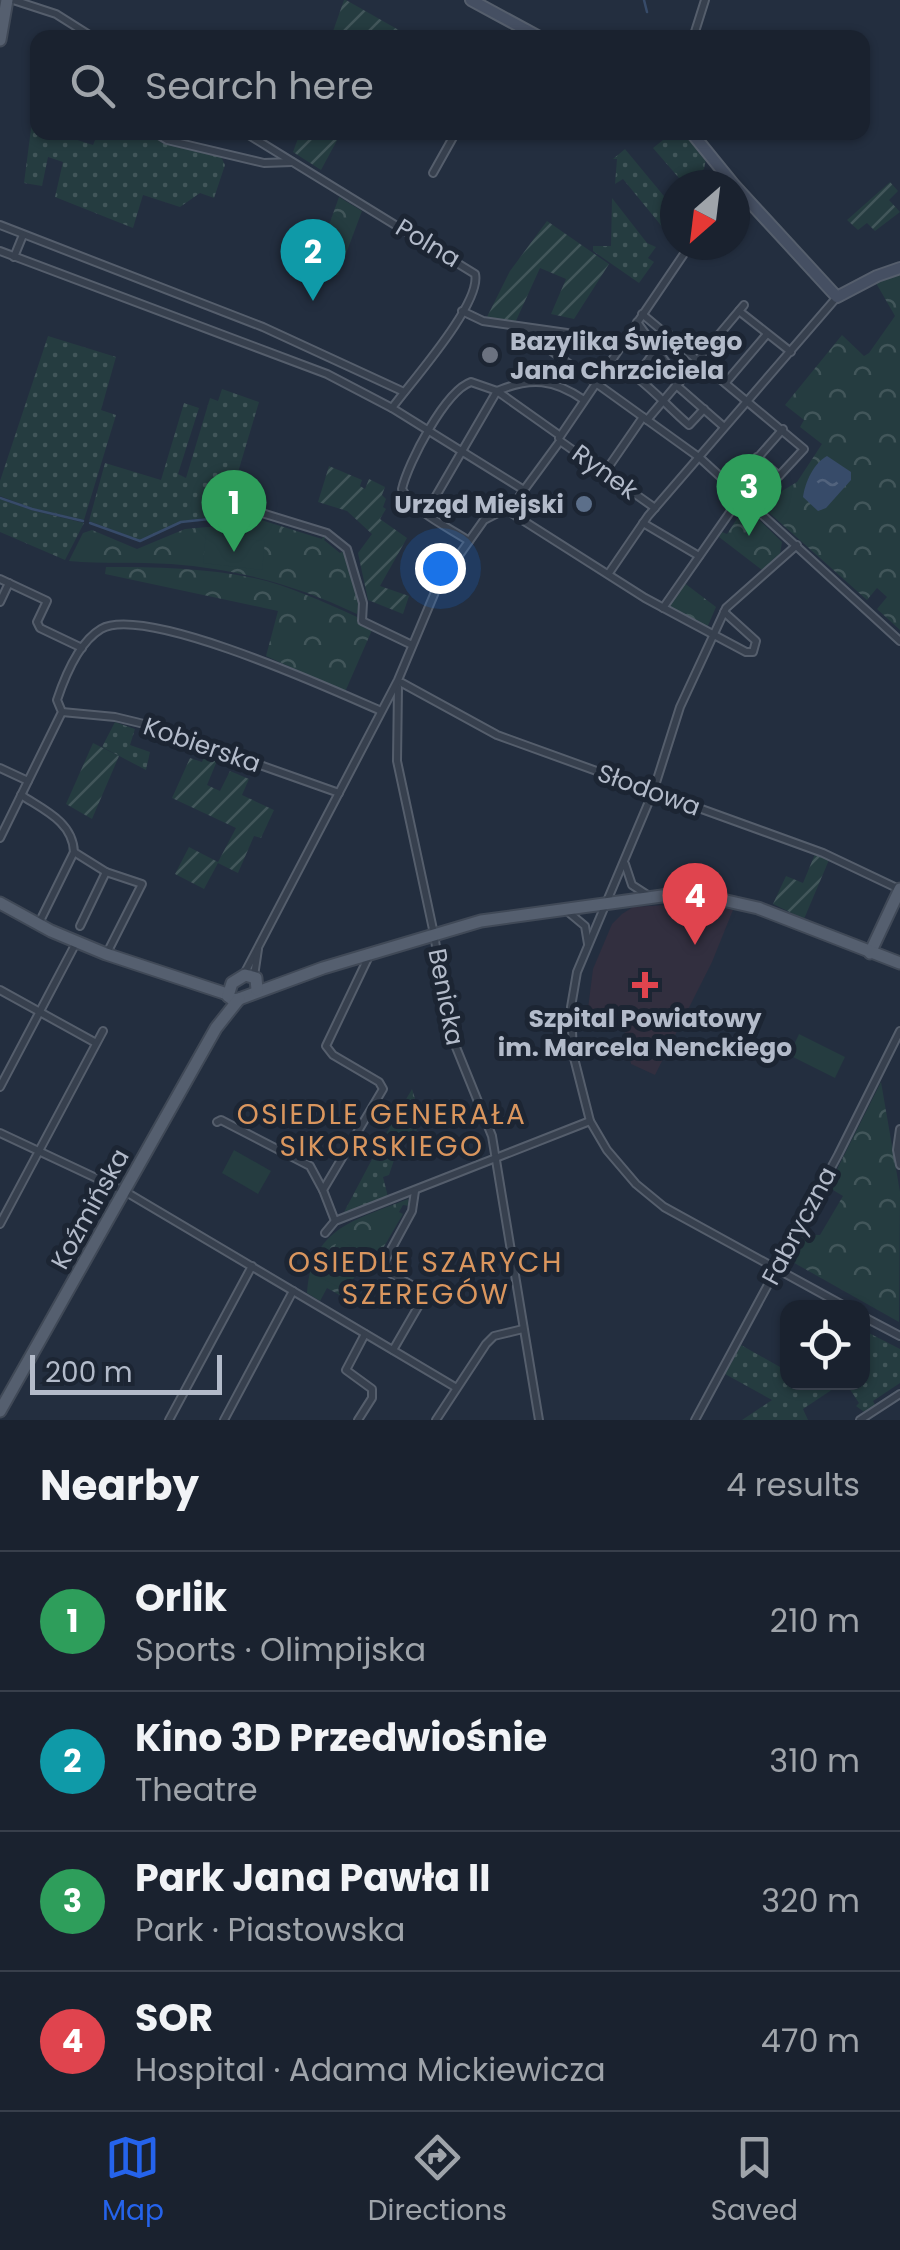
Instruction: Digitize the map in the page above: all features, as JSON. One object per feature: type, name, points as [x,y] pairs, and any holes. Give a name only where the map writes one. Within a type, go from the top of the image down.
[{"type":"main road","points":[[0,40],[10,0]]},
{"type":"main road","points":[[870,952],[900,890]]},
{"type":"main road","points":[[231,994],[252,980],[296,977],[494,918],[649,896],[700,896],[758,908],[900,964]]},
{"type":"main road","points":[[0,904],[106,954],[162,973],[216,985],[231,994]]},
{"type":"main road","points":[[231,994],[252,980]]},
{"type":"main road","name":"Koźmińska","points":[[0,1411],[126,1192],[231,994]]},
{"type":"street","points":[[10,0],[56,14],[81,30]]},
{"type":"street","points":[[471,0],[526,30]]},
{"type":"street","points":[[696,30],[705,0]]},
{"type":"street","name":"Polna","points":[[167,140],[264,164],[293,162]]},
{"type":"street","name":"Polna","points":[[257,140],[472,270],[477,279],[444,341],[392,408]]},
{"type":"street","points":[[434,173],[452,140]]},
{"type":"street","points":[[697,140],[722,170]]},
{"type":"street","points":[[750,202],[837,297]]},
{"type":"street","points":[[0,225],[264,327],[404,392]]},
{"type":"street","points":[[14,257],[23,235]]},
{"type":"street","points":[[0,253],[338,379],[524,490]]},
{"type":"street","points":[[469,541],[426,513],[402,489],[428,432],[464,384],[476,383],[497,391],[559,438],[680,260]]},
{"type":"street","points":[[655,508],[837,297],[900,268]]},
{"type":"street","points":[[605,472],[645,418],[664,401],[742,308],[790,352]]},
{"type":"street","points":[[462,312],[483,321],[581,335],[619,348]]},
{"type":"street","points":[[642,314],[804,448],[779,476],[757,457]]},
{"type":"street","points":[[636,322],[678,383],[723,426]]},
{"type":"street","points":[[527,329],[550,350],[700,458],[900,641]]},
{"type":"street","points":[[668,334],[636,378],[689,425],[704,409]]},
{"type":"street","points":[[727,381],[767,334]]},
{"type":"street","points":[[426,513],[497,391],[534,382],[553,382],[584,400]]},
{"type":"street","points":[[733,486],[783,429]]},
{"type":"street","name":"Rynek","points":[[504,509],[524,490],[559,438],[655,508],[609,573]]},
{"type":"street","points":[[663,608],[742,495]]},
{"type":"street","points":[[240,506],[328,534],[349,552],[364,603],[362,621],[413,643]]},
{"type":"street","points":[[252,980],[258,948],[398,684],[438,585],[484,520],[504,509],[713,638],[746,652],[756,649],[756,641],[724,612]]},
{"type":"street","points":[[643,523],[699,556]]},
{"type":"street","points":[[797,545],[724,612],[670,732],[653,792],[577,972],[571,1024],[574,1066],[590,1122],[607,1150],[648,1194],[664,1207],[834,1300]]},
{"type":"street","points":[[0,579],[47,601],[37,622],[40,628],[82,648]]},
{"type":"street","points":[[0,602],[9,583]]},
{"type":"street","points":[[0,838],[62,712],[56,700],[82,648],[101,629],[114,624],[162,630],[255,657],[381,711]]},
{"type":"street","name":"Słodowa","points":[[398,684],[498,735],[841,861],[900,890]]},
{"type":"street","name":"Benicka","points":[[398,684],[396,762],[434,934],[449,1030],[488,1124],[496,1159],[539,1420]]},
{"type":"street","name":"Kobierska","points":[[62,712],[144,724],[338,793]]},
{"type":"street","points":[[0,768],[28,781]]},
{"type":"street","points":[[21,795],[63,822],[74,842],[74,852],[39,924]]},
{"type":"street","points":[[74,852],[106,872],[142,884],[106,954]]},
{"type":"street","points":[[624,863],[632,884],[649,896]]},
{"type":"street","points":[[80,926],[106,872]]},
{"type":"street","points":[[564,910],[585,926],[588,945]]},
{"type":"street","points":[[0,1087],[76,942]]},
{"type":"street","points":[[323,1190],[383,1089],[326,1046],[371,953]]},
{"type":"street","points":[[0,990],[96,1043]]},
{"type":"street","points":[[0,1224],[103,1030]]},
{"type":"street","name":"Fabryczna","points":[[695,1420],[900,1031]]},
{"type":"street","points":[[890,1050],[900,1057]]},
{"type":"street","points":[[217,1122],[221,1120],[310,1166],[334,1221]]},
{"type":"street","points":[[325,1233],[334,1221],[590,1122]]},
{"type":"street","points":[[900,1129],[896,1150],[900,1166]]},
{"type":"street","points":[[0,1133],[126,1192],[455,1388]]},
{"type":"street","points":[[393,1350],[426,1293],[380,1268],[412,1211],[414,1192]]},
{"type":"street","points":[[169,1420],[252,1266]]},
{"type":"street","points":[[224,1420],[293,1290]]},
{"type":"street","points":[[870,1320],[900,1336]]},
{"type":"street","points":[[436,1420],[494,1336],[523,1329]]},
{"type":"street","points":[[358,1420],[373,1394],[369,1385],[346,1370],[366,1334]]},
{"type":"street","points":[[860,1420],[900,1394]]},
{"type":"shaded area","name":"Szpital Powiatowy im. Marcela Nenckiego","points":[[696,903],[733,910],[712,962],[655,1075],[631,1064],[623,1021],[586,1024],[593,969],[612,924],[622,914],[633,907]]},
{"type":"green space","points":[[346,0],[399,30],[333,30]]},
{"type":"green space","points":[[30,137],[30,140],[77,140],[93,145],[95,140],[158,140],[221,157],[225,165],[214,198],[200,193],[180,207],[143,195],[133,228],[55,197],[63,162],[48,157],[42,186],[24,183]]},
{"type":"green space","points":[[297,140],[337,140],[321,170],[293,152]]},
{"type":"green space","points":[[663,140],[689,140],[706,159],[703,170],[672,170],[653,148]]},
{"type":"green space","points":[[625,149],[660,191],[660,224],[623,179],[615,184],[617,159],[613,159]]},
{"type":"green space","points":[[890,182],[898,191],[889,200],[900,212],[875,231],[867,223],[858,230],[847,220]]},
{"type":"green space","points":[[339,197],[362,211],[338,275],[314,267]]},
{"type":"green space","points":[[612,198],[647,243],[656,247],[648,258],[654,262],[639,283],[593,251],[593,246],[611,246]]},
{"type":"green space","points":[[547,221],[609,264],[574,319],[551,314],[566,279],[540,268],[515,323],[486,319],[510,271]]},
{"type":"green space","points":[[900,274],[900,630],[877,609],[887,597],[877,588],[867,600],[765,509],[797,482],[822,444],[800,427],[804,420],[785,405],[842,335],[864,356],[869,353],[895,316],[876,283]]},
{"type":"green space","points":[[48,336],[116,357],[101,410],[116,415],[84,520],[0,496],[0,481]]},
{"type":"green space","points":[[222,389],[259,402],[230,499],[231,513],[184,521],[139,540],[89,521],[105,463],[161,480],[184,403],[199,408],[178,474],[186,478],[210,398],[218,401]]},
{"type":"green space","points":[[329,466],[362,480],[360,486],[365,489],[369,479],[385,487],[382,495],[386,509],[380,519],[407,538],[380,586],[409,596],[403,614],[368,600],[358,553],[372,534],[347,511],[318,502]]},
{"type":"green space","points":[[0,499],[84,523],[65,560],[0,532]]},
{"type":"green space","points":[[742,503],[782,542],[780,554],[762,570],[719,537],[722,532],[727,534],[742,511]]},
{"type":"green space","points":[[248,518],[254,523],[255,518],[322,539],[324,534],[324,540],[340,553],[344,550],[360,601],[357,614],[289,587],[219,570],[171,564],[69,561],[83,533],[92,530],[137,549],[185,529],[230,525]]},
{"type":"green space","points":[[206,534],[265,541],[262,570],[203,563]]},
{"type":"green space","points":[[106,567],[199,570],[254,578],[357,617],[372,630],[345,692],[266,656],[278,611],[105,574]]},
{"type":"green space","points":[[683,582],[716,607],[707,628],[666,605]]},
{"type":"green space","points":[[115,722],[135,729],[130,745],[150,752],[146,770],[102,747]]},
{"type":"green space","points":[[93,743],[119,756],[92,819],[66,804]]},
{"type":"green space","points":[[206,752],[219,756],[207,785],[220,791],[230,771],[249,779],[242,795],[274,810],[261,838],[254,836],[238,873],[218,863],[204,889],[175,874],[189,847],[218,862],[236,828],[172,798],[190,758],[202,762]]},
{"type":"green space","points":[[815,854],[829,860],[804,919],[773,904],[786,876],[803,883]]},
{"type":"green space","points":[[799,1034],[845,1057],[835,1078],[789,1055]]},
{"type":"green space","points":[[881,1082],[900,1192],[899,1322],[870,1306],[870,1300],[860,1300],[789,1260],[802,1235],[820,1235],[843,1196],[828,1187]]},
{"type":"green space","points":[[412,1089],[421,1118],[416,1132],[413,1129],[396,1155],[379,1146]]},
{"type":"green space","points":[[378,1148],[395,1157],[389,1175],[383,1177],[388,1197],[343,1214]]},
{"type":"green space","points":[[234,1150],[271,1171],[258,1194],[222,1173]]},
{"type":"green space","points":[[408,1199],[410,1206],[403,1205],[399,1212],[403,1214],[375,1262],[368,1253],[343,1297],[327,1288],[320,1301],[307,1293],[310,1271],[327,1240],[354,1221]]},
{"type":"green space","points":[[339,1239],[362,1252],[342,1289],[318,1276]]},
{"type":"green space","points":[[870,1334],[900,1349],[900,1383],[864,1412],[856,1406],[859,1403],[850,1390],[870,1390]]},
{"type":"green space","points":[[741,1345],[780,1367],[780,1390],[832,1390],[803,1409],[808,1420],[742,1420],[772,1400],[725,1374]]},
{"type":"water","points":[[827,456],[851,472],[851,480],[826,508],[818,511],[803,497],[811,474]]},
{"type":"waterway","points":[[644,0],[647,12]]},
{"type":"waterway","points":[[0,498],[83,521]]},
{"type":"waterway","points":[[90,523],[140,541],[181,522],[228,517]]},
{"type":"place","name":"Kino 3D Przedwiośnie","points":[[313,301]]},
{"type":"place","name":"Bazylika Świętego Jana Chrzciciela","points":[[490,355]]},
{"type":"place","name":"Urząd Miejski","points":[[584,504]]},
{"type":"place","name":"Park Jana Pawła II","points":[[749,536]]},
{"type":"place","name":"Orlik","points":[[234,552]]},
{"type":"place","name":"SOR","points":[[695,945]]},
{"type":"place","name":"Szpital Powiatowy im. Marcela Nenckiego","points":[[645,985]]},
{"type":"district","name":"OSIEDLE GENERAŁA SIKORSKIEGO","points":[[382,1130]]},
{"type":"district","name":"OSIEDLE SZARYCH SZEREGÓW","points":[[426,1278]]}]
